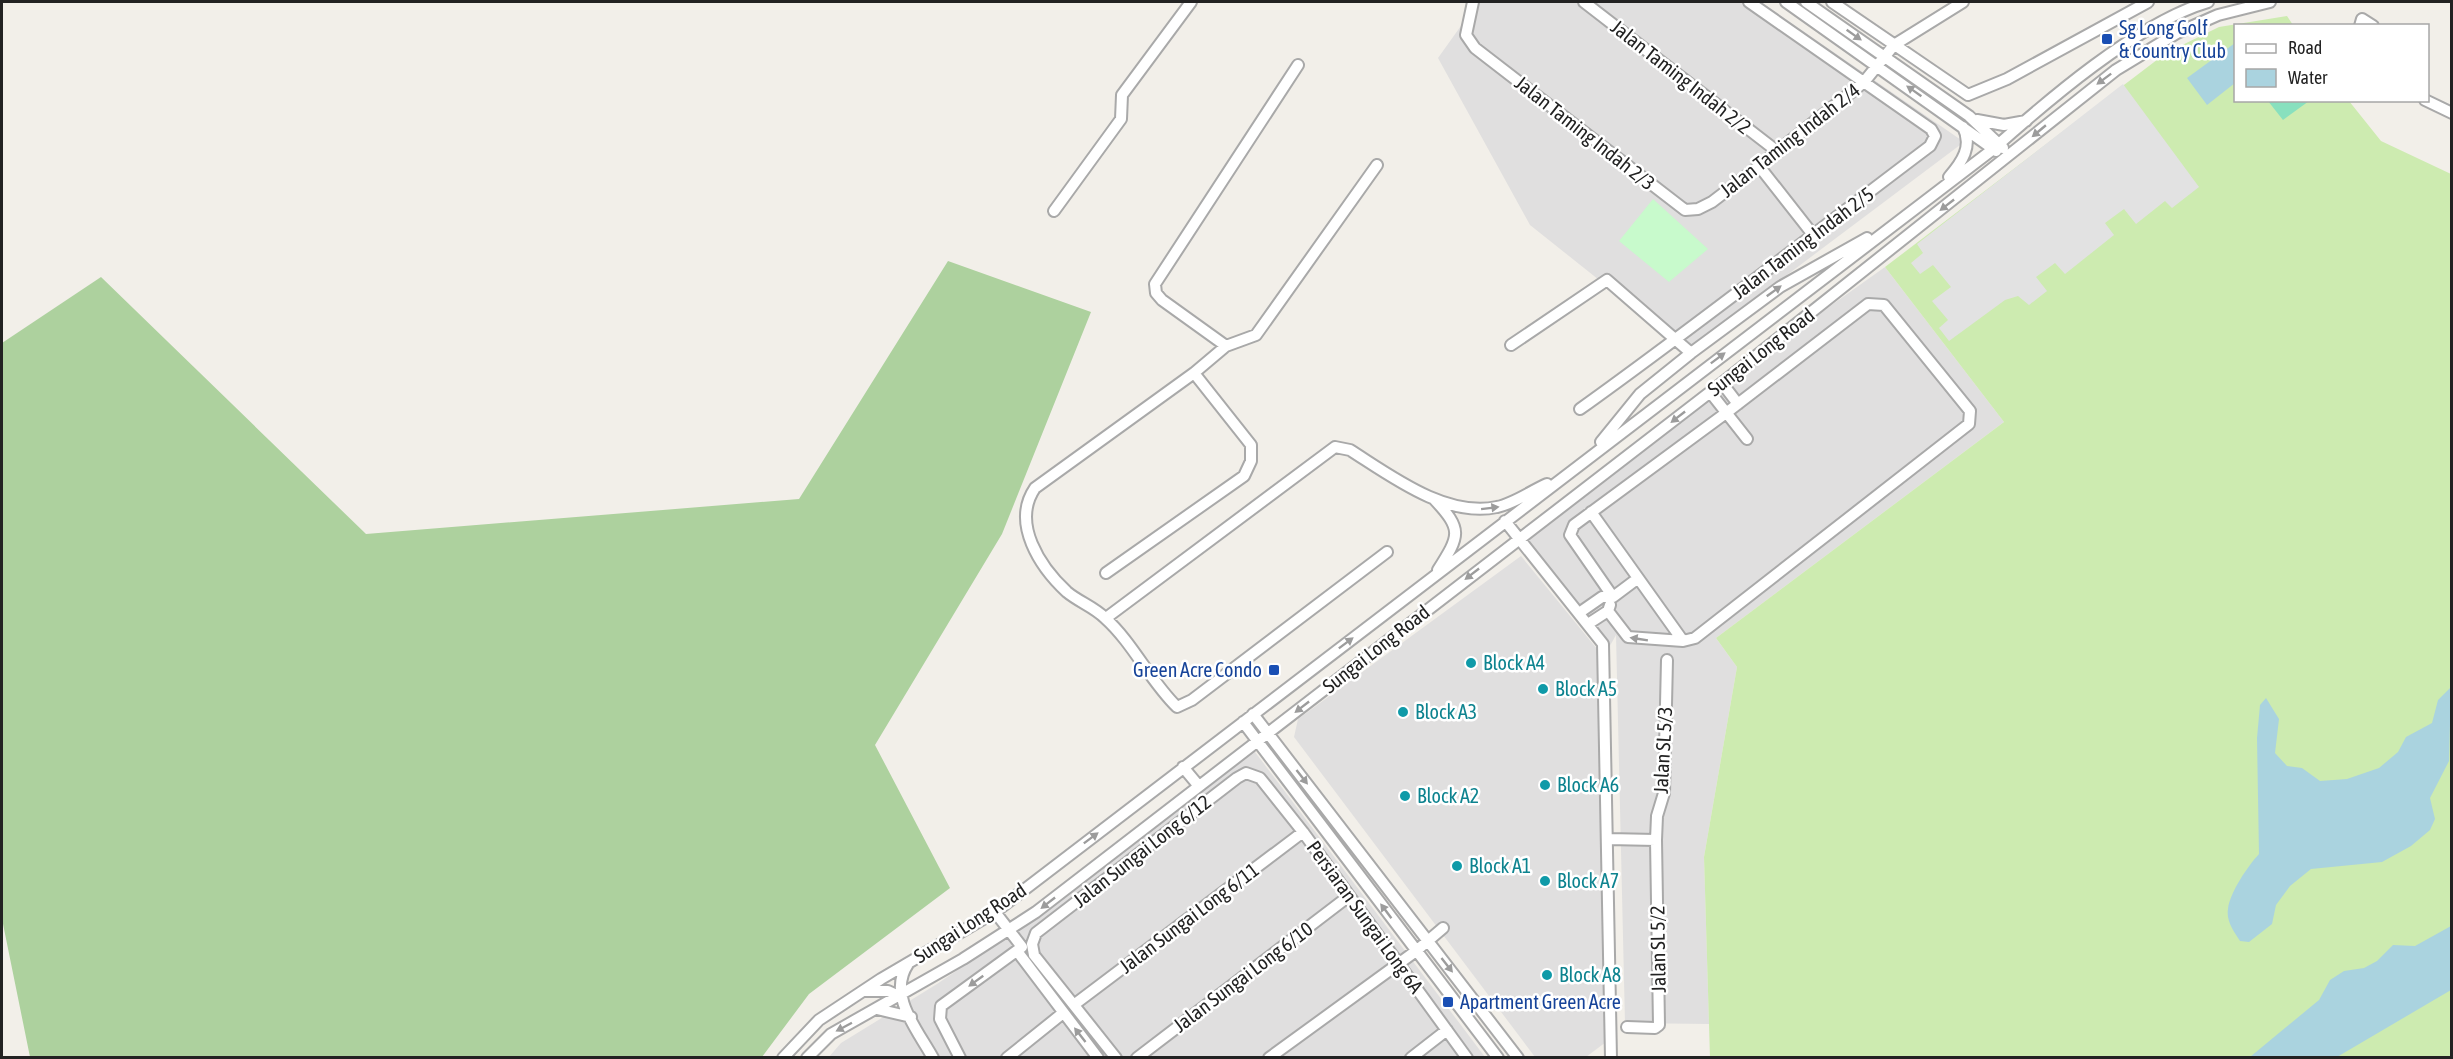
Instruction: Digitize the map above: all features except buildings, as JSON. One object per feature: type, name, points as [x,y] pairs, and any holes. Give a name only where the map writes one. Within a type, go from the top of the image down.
[{"type":"street","points":[[1054,211],[1121,119],[1122,94],[1191,2]]},
{"type":"street","name":"Jalan Taming Indah 2/3","points":[[1473,2],[1468,14],[1466,35],[1475,48],[1685,210],[1698,210]]},
{"type":"street","name":"Jalan Taming Indah 2/2","points":[[1584,2],[1778,152]]},
{"type":"street","points":[[1749,2],[1864,82]]},
{"type":"street","points":[[1786,2],[1878,66],[1966,121],[2004,125],[2028,120]]},
{"type":"street","points":[[1806,2],[1885,56],[1998,149],[2014,152]]},
{"type":"street","points":[[1832,2],[1968,95],[2007,79],[2148,2]]},
{"type":"street","name":"Jalan Taming Indah 2/4","points":[[1698,210],[1778,152],[1864,82],[1894,45],[1963,2]]},
{"type":"street","name":"Sungai Long Road","points":[[783,1058],[819,1020],[910,962],[995,912],[1940,188],[1998,149],[2028,120],[2106,57],[2147,30],[2208,2]]},
{"type":"street","name":"Sungai Long Road","points":[[807,1058],[831,1034],[1009,931],[1722,383],[1993,169],[2067,105],[2116,70],[2177,33],[2218,15],[2270,2]]},
{"type":"street","points":[[1226,346],[1162,300],[1156,293],[1155,284],[1298,66]]},
{"type":"street","name":"Jalan Taming Indah 2/5","points":[[1580,409],[1677,340],[1930,146],[1935,136],[1931,129],[1864,82]]},
{"type":"street","points":[[2048,104],[2067,105],[2072,85]]},
{"type":"street","points":[[2429,102],[2451,113]]},
{"type":"street","points":[[1940,188],[1967,150],[1966,121]]},
{"type":"street","points":[[1993,169],[1998,149]]},
{"type":"street","points":[[1377,165],[1256,335],[1226,346],[1194,373],[1035,488],[1026,501],[1025,520],[1029,536],[1051,576],[1069,593],[1106,618],[1177,707],[1192,700],[1387,552]]},
{"type":"street","points":[[1759,166],[1814,236]]},
{"type":"street","points":[[1591,455],[1640,394],[1691,353],[1780,287],[1901,219]]},
{"type":"street","points":[[1511,345],[1607,280],[1691,353]]},
{"type":"street","points":[[1608,611],[1628,637],[1646,641],[1683,641],[1695,638],[1969,424],[1970,411],[1884,305],[1868,304],[1738,404],[1574,525],[1570,535],[1613,597]]},
{"type":"street","points":[[1106,573],[1244,476],[1251,461],[1251,445],[1194,373]]},
{"type":"street","points":[[1722,383],[1738,404]]},
{"type":"street","points":[[1710,392],[1747,439]]},
{"type":"street","points":[[1106,618],[1335,447],[1350,450],[1433,498],[1475,509],[1499,507],[1560,479]]},
{"type":"street","points":[[1433,498],[1449,515],[1455,528],[1455,541],[1435,575]]},
{"type":"street","points":[[1591,512],[1683,641]]},
{"type":"street","points":[[1505,522],[1603,644],[1608,840],[1608,1055]]},
{"type":"street","points":[[1588,624],[1608,611],[1613,597],[1637,579]]},
{"type":"street","points":[[1579,613],[1602,597],[1613,597]]},
{"type":"street","name":"Jalan SL 5/3","points":[[1656,840],[1657,816],[1664,792],[1667,660]]},
{"type":"street","points":[[1253,714],[1518,1058]]},
{"type":"street","points":[[1243,722],[1498,1058]]},
{"type":"street","points":[[1183,768],[1198,785]]},
{"type":"street","name":"Jalan Sungai Long 6/12","points":[[1075,1004],[1034,955],[1032,944],[1036,933],[1237,778],[1250,773],[1260,778]]},
{"type":"street","name":"Persiaran Sungai Long 6A","points":[[1260,778],[1303,832],[1467,1058]]},
{"type":"street","name":"Jalan Sungai Long 6/11","points":[[1075,1004],[1303,832]]},
{"type":"street","points":[[1608,840],[1656,840]]},
{"type":"street","name":"Jalan SL 5/2","points":[[1627,1027],[1655,1028],[1659,1025],[1656,840]]},
{"type":"street","name":"Jalan Sungai Long 6/10","points":[[1137,1058],[1349,896]]},
{"type":"street","points":[[960,1058],[939,1018],[941,1006],[1022,947],[995,912]]},
{"type":"street","points":[[1269,1058],[1416,951],[1443,928]]},
{"type":"street","points":[[1017,951],[1098,1058]]},
{"type":"street","points":[[910,962],[900,980],[899,996],[933,1058]]},
{"type":"street","points":[[910,1017],[917,986]]},
{"type":"street","points":[[864,991],[888,991],[899,996]]},
{"type":"street","points":[[1075,1004],[1116,1058]]},
{"type":"street","points":[[876,1010],[910,1017]]},
{"type":"street","points":[[1007,1058],[1063,1013]]},
{"type":"street","points":[[1411,1058],[1447,1030]]},
{"type":"shaded area","points":[[1478,2],[1761,2],[1964,142],[1687,350],[1530,225],[1438,58]]},
{"type":"shaded area","points":[[2123,84],[2199,187],[2172,208],[2165,201],[2136,224],[2124,209],[2105,223],[2114,235],[2065,274],[2055,263],[2036,277],[2047,291],[2029,305],[2018,296],[2005,300],[1949,341],[1939,328],[1948,320],[1932,301],[1951,287],[1933,265],[1920,274],[1911,263],[1923,253],[1917,244]]},
{"type":"shaded area","points":[[1885,267],[2004,422],[1716,638],[1737,667],[1704,857],[1709,1024],[1625,1023],[1616,635],[1607,651],[1519,539],[1711,391]]},
{"type":"shaded area","points":[[1521,556],[1602,655],[1606,1042],[1586,1057],[1535,1057],[1294,737],[1298,719]]},
{"type":"shaded area","points":[[1252,748],[1485,1057],[828,1058],[841,1043],[937,984],[1012,933]]},
{"type":"green space","points":[[2287,16],[2292,24],[2238,24]]},
{"type":"green space","points":[[2234,25],[2234,102],[2350,102],[2381,141],[2451,174],[2451,1057],[1710,1058],[1704,857],[1737,667],[1716,638],[2004,422],[1885,267],[2166,53],[2219,27]]},
{"type":"green space","points":[[2269,102],[2308,102],[2283,120]]},
{"type":"green space","points":[[1653,199],[1708,249],[1669,282],[1619,241]]},
{"type":"green space","points":[[948,261],[1091,312],[1002,534],[875,745],[950,888],[809,994],[762,1057],[30,1057],[2,919],[2,343],[101,277],[366,534],[799,499]]},
{"type":"water","points":[[2234,44],[2234,84],[2207,105],[2187,78]]},
{"type":"water","points":[[2451,687],[2449,761],[2430,798],[2435,819],[2430,830],[2411,846],[2382,862],[2311,869],[2290,886],[2276,905],[2272,924],[2249,942],[2240,941],[2229,922],[2228,909],[2236,887],[2259,854],[2257,738],[2260,705],[2266,698],[2279,719],[2275,753],[2287,766],[2302,768],[2320,781],[2347,779],[2379,768],[2398,752],[2406,737],[2432,723],[2438,700]]},
{"type":"water","points":[[2451,926],[2451,990],[2337,1057],[2250,1057],[2319,1000],[2330,980],[2344,971],[2364,968],[2377,961],[2393,945],[2415,946]]},
{"type":"place","name":"Sg Long Golf & Country Club","points":[[2107,39]]},
{"type":"place","name":"Block A4","points":[[1471,663]]},
{"type":"place","name":"Green Acre Condo","points":[[1274,670]]},
{"type":"place","name":"Block A5","points":[[1543,689]]},
{"type":"place","name":"Block A3","points":[[1403,712]]},
{"type":"place","name":"Block A6","points":[[1545,785]]},
{"type":"place","name":"Block A2","points":[[1405,796]]},
{"type":"place","name":"Block A1","points":[[1457,866]]},
{"type":"place","name":"Block A7","points":[[1545,881]]},
{"type":"place","name":"Block A8","points":[[1547,975]]},
{"type":"place","name":"Apartment Green Acre","points":[[1448,1002]]}]
